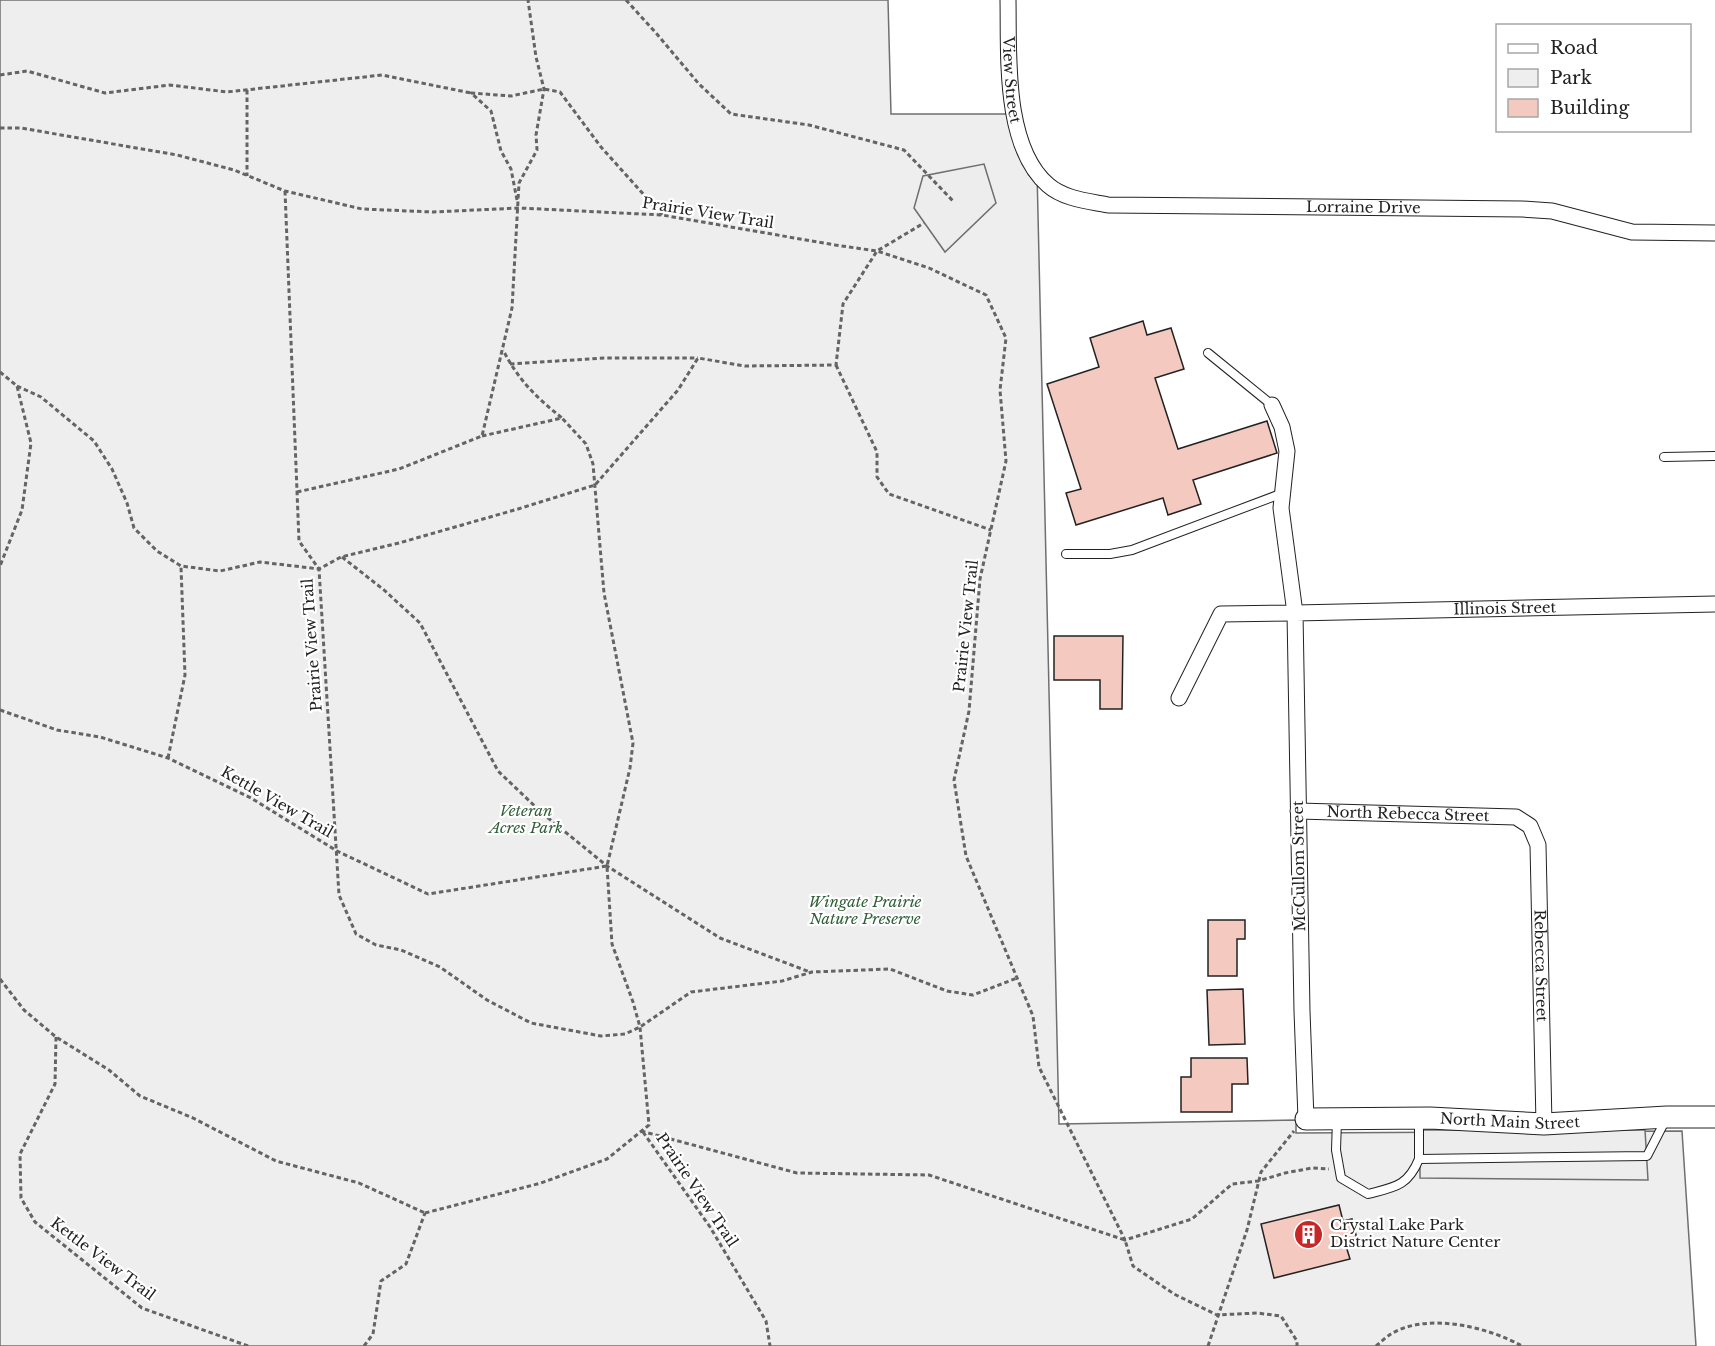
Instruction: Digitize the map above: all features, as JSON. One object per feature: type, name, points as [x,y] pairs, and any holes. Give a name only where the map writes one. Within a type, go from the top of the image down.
[{"type":"street","name":"View Street","points":[[1008,0],[1013,114],[1018,136],[1028,157]]},
{"type":"street","name":"Lorraine Drive","points":[[1028,157],[1048,184],[1076,199],[1108,205],[1522,209],[1552,211],[1632,232],[1715,233]]},
{"type":"street","name":"McCullom Street","points":[[1272,405],[1282,427],[1287,451],[1281,508],[1295,613],[1306,1119]]},
{"type":"street","name":"Illinois Street","points":[[1179,698],[1221,614],[1715,604]]},
{"type":"street","name":"North Rebecca Street","points":[[1298,811],[1516,817]]},
{"type":"street","name":"Rebecca Street","points":[[1516,817],[1530,826],[1538,845],[1544,1124]]},
{"type":"street","name":"North Main Street","points":[[1306,1119],[1419,1118],[1544,1124],[1715,1116]]},
{"type":"lane","points":[[1208,353],[1272,405]]},
{"type":"lane","points":[[1664,457],[1715,456]]},
{"type":"lane","points":[[1066,554],[1110,554],[1132,550],[1283,493]]},
{"type":"lane","points":[[1419,1159],[1647,1156],[1667,1117]]},
{"type":"lane","points":[[1337,1119],[1336,1150],[1341,1178],[1368,1194],[1392,1188],[1412,1176],[1419,1159],[1419,1118]]},
{"type":"path","points":[[482,436],[512,308],[519,183],[537,150],[536,135],[544,89],[536,57],[528,0]]},
{"type":"path","points":[[626,0],[699,84],[730,114],[809,125],[904,150],[953,201]]},
{"type":"path","points":[[0,75],[27,71],[105,93],[170,85],[227,92],[382,75],[471,93],[511,96],[544,89],[560,92],[601,147],[662,214]]},
{"type":"path","points":[[247,90],[247,176]]},
{"type":"path","points":[[471,93],[491,111],[501,151],[511,169],[519,208]]},
{"type":"path","name":"Prairie View Trail","points":[[0,128],[21,128],[177,154],[247,176],[285,191],[362,208],[433,212],[519,208],[662,214],[878,251],[929,268],[986,295],[1006,338],[1000,390],[1006,461],[980,579],[969,711],[954,780],[966,856],[1033,1016],[1038,1067],[1125,1240],[1133,1266],[1174,1294],[1217,1315]]},
{"type":"path","name":"Prairie View Trail","points":[[285,191],[299,541],[319,569],[337,850]]},
{"type":"path","points":[[924,223],[878,251],[843,304],[836,365],[877,452],[877,477],[889,494],[991,530]]},
{"type":"path","name":"Prairie View Trail","points":[[503,349],[510,364],[533,394],[562,418],[586,444],[593,464],[604,592],[633,744],[630,768],[606,866],[612,944],[640,1027],[649,1125],[642,1131],[711,1227],[766,1321],[770,1346]]},
{"type":"path","points":[[510,364],[604,358],[698,358],[745,366],[836,365]]},
{"type":"path","points":[[0,372],[17,386],[41,397],[94,441],[111,469],[127,503],[134,528],[157,551],[181,566],[220,571],[260,562],[319,569],[342,556],[399,543],[595,485],[678,390],[698,358]]},
{"type":"path","points":[[0,566],[22,510],[31,443],[17,386]]},
{"type":"path","points":[[297,492],[399,469],[482,436],[562,418]]},
{"type":"path","points":[[342,556],[420,623],[498,771],[542,813],[606,866],[720,938],[812,972]]},
{"type":"path","points":[[168,758],[185,675],[181,566]]},
{"type":"path","name":"Kettle View Trail","points":[[0,710],[57,730],[100,737],[168,758],[251,798],[337,850],[339,895],[356,934],[376,945],[401,950],[440,967],[487,1000],[531,1023],[601,1036],[625,1034],[640,1027]]},
{"type":"path","points":[[337,850],[428,894],[606,866]]},
{"type":"path","points":[[640,1027],[692,992],[782,981],[812,972],[890,969],[947,991],[973,995],[1017,978]]},
{"type":"path","points":[[0,979],[24,1010],[56,1037],[109,1070],[140,1096],[193,1118],[276,1161],[359,1183],[425,1213],[541,1183],[607,1159],[642,1131],[797,1173],[929,1175],[1125,1240],[1192,1219],[1232,1184],[1258,1181],[1312,1168],[1340,1169]]},
{"type":"path","name":"Kettle View Trail","points":[[56,1037],[55,1084],[20,1154],[21,1198],[35,1222],[142,1308],[248,1346]]},
{"type":"path","points":[[1208,1346],[1247,1230],[1261,1172],[1306,1119]]},
{"type":"path","points":[[364,1346],[373,1334],[381,1281],[406,1264],[425,1213]]},
{"type":"path","points":[[1217,1315],[1257,1313],[1281,1316],[1297,1341],[1297,1346]]},
{"type":"path","points":[[1376,1346],[1391,1334],[1429,1323],[1475,1328],[1522,1346]]},
{"type":"green space","name":"Veteran Acres Park","points":[[0,0],[888,0],[891,114],[1013,114],[1037,171],[1059,1124],[1296,1120],[1296,1133],[1682,1131],[1696,1346],[0,1346]]},
{"type":"shaded area","points":[[984,164],[996,203],[945,252],[914,208],[923,176]]},
{"type":"shaded area","points":[[1420,1130],[1645,1130],[1648,1180],[1420,1178]]},
{"type":"building","points":[[1143,321],[1147,335],[1171,328],[1184,369],[1155,378],[1178,449],[1267,421],[1277,453],[1193,480],[1201,504],[1168,515],[1163,498],[1076,525],[1066,493],[1081,489],[1047,384],[1099,367],[1090,338]]},
{"type":"building","points":[[1054,636],[1123,636],[1122,709],[1100,709],[1100,680],[1054,680]]},
{"type":"building","points":[[1208,920],[1245,920],[1245,939],[1237,939],[1237,976],[1208,976]]},
{"type":"building","points":[[1243,989],[1245,1044],[1209,1045],[1207,990]]},
{"type":"building","points":[[1191,1058],[1247,1058],[1248,1084],[1232,1084],[1232,1112],[1181,1112],[1181,1077],[1191,1077]]},
{"type":"building","name":"Crystal Lake Park District Nature Center","points":[[1339,1205],[1343,1221],[1352,1219],[1358,1243],[1346,1246],[1350,1259],[1274,1278],[1261,1224]]},
{"type":"place","name":"Crystal Lake Park District Nature Center","points":[[1309,1234]]},
{"type":"park label","name":"Wingate Prairie Nature Preserve","points":[[865,910]]}]
